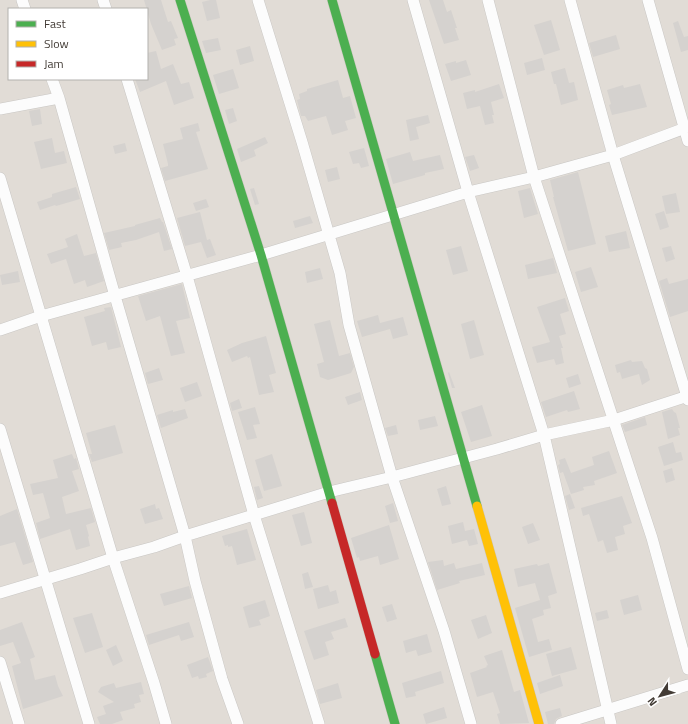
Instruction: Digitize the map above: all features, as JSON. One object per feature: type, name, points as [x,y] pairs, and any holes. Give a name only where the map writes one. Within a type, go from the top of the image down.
[{"type":"street","points":[[180,0],[261,255],[395,724]]},
{"type":"street","points":[[258,0],[302,142],[340,273],[349,325],[392,477],[444,631],[471,724]]},
{"type":"street","points":[[332,0],[392,215],[464,458],[539,724]]},
{"type":"street","points":[[413,0],[468,192],[544,435],[611,724]]},
{"type":"street","points":[[488,0],[534,176],[652,538],[688,669]]},
{"type":"street","points":[[0,593],[154,547],[329,492],[464,458],[544,435],[614,420],[688,398],[613,155],[570,0]]},
{"type":"street","points":[[648,0],[686,127],[688,141]]},
{"type":"street","points":[[52,80],[59,98],[114,296],[185,536],[195,581],[218,664],[238,724]]},
{"type":"street","points":[[127,80],[187,276],[254,515],[319,724]]},
{"type":"street","points":[[0,109],[59,98]]},
{"type":"street","points":[[0,330],[41,316],[261,255],[468,192],[613,155],[686,127]]},
{"type":"street","points":[[0,178],[113,558],[154,682],[166,724]]},
{"type":"street","points":[[0,429],[90,724]]},
{"type":"street","points":[[0,662],[19,724]]},
{"type":"street","points":[[561,724],[688,685]]},
{"type":"shaded area","points":[[0,0],[688,0],[688,724],[0,724]]},
{"type":"building","points":[[144,0],[161,0],[168,22],[171,21],[178,38],[174,39],[176,45],[162,50],[151,24],[148,8],[146,8]]},
{"type":"building","points":[[216,0],[220,18],[207,21],[202,2]]},
{"type":"building","points":[[429,0],[443,0],[447,12],[451,10],[459,40],[444,44]]},
{"type":"building","points":[[551,20],[560,50],[544,55],[534,25]]},
{"type":"building","points":[[678,21],[684,37],[688,36],[688,50],[681,52],[673,23]]},
{"type":"building","points":[[616,35],[620,49],[593,57],[589,43]]},
{"type":"building","points":[[218,38],[221,50],[206,53],[202,41]]},
{"type":"building","points":[[250,46],[254,61],[240,65],[236,50]]},
{"type":"building","points":[[156,51],[161,69],[173,64],[181,84],[189,82],[194,98],[174,105],[166,81],[140,92],[135,80],[148,80],[148,53]]},
{"type":"building","points":[[542,58],[545,70],[527,75],[524,63]]},
{"type":"building","points":[[466,60],[471,75],[451,81],[445,64]]},
{"type":"building","points":[[565,68],[569,83],[574,82],[578,100],[561,105],[556,84],[554,84],[551,72]]},
{"type":"building","points":[[233,69],[239,88],[219,94],[213,75]]},
{"type":"building","points":[[338,80],[343,98],[350,96],[356,118],[345,121],[348,130],[332,135],[326,116],[308,121],[305,116],[301,116],[297,100],[300,99],[299,94],[307,91],[307,89]]},
{"type":"building","points":[[499,84],[504,98],[491,102],[494,123],[485,125],[480,106],[467,109],[463,93],[475,90],[475,92]]},
{"type":"building","points":[[640,84],[647,107],[612,115],[607,90],[623,85],[624,88]]},
{"type":"building","points":[[233,108],[237,121],[229,124],[225,110]]},
{"type":"building","points":[[40,109],[42,124],[32,126],[29,111]]},
{"type":"building","points":[[428,115],[430,123],[416,127],[419,139],[410,141],[406,120]]},
{"type":"building","points":[[198,123],[200,131],[196,132],[208,169],[165,181],[161,168],[168,166],[168,164],[163,144],[183,139],[180,128]]},
{"type":"building","points":[[265,137],[268,143],[254,150],[256,156],[241,162],[237,149]]},
{"type":"building","points":[[52,138],[55,153],[64,151],[67,163],[41,169],[34,142]]},
{"type":"building","points":[[125,143],[127,151],[115,154],[113,146]]},
{"type":"building","points":[[364,148],[369,166],[361,168],[359,163],[353,164],[349,152]]},
{"type":"building","points":[[410,152],[413,161],[440,155],[444,169],[425,173],[425,175],[393,184],[386,159]]},
{"type":"building","points":[[474,155],[479,168],[470,171],[465,157]]},
{"type":"building","points":[[337,167],[340,179],[328,182],[325,170]]},
{"type":"building","points":[[578,172],[596,244],[568,251],[553,197],[550,180]]},
{"type":"building","points":[[76,187],[80,199],[40,210],[37,202],[52,197],[52,194]]},
{"type":"building","points":[[254,188],[259,204],[255,205],[250,189]]},
{"type":"building","points":[[530,188],[538,214],[524,218],[518,191]]},
{"type":"building","points":[[676,193],[680,212],[666,214],[662,196]]},
{"type":"building","points":[[206,199],[209,207],[196,211],[193,203]]},
{"type":"building","points":[[664,211],[669,227],[660,230],[655,214]]},
{"type":"building","points":[[200,212],[207,240],[210,239],[216,255],[207,258],[201,242],[185,246],[177,218]]},
{"type":"building","points":[[310,216],[313,223],[295,228],[293,221]]},
{"type":"building","points":[[160,218],[163,222],[172,249],[164,251],[159,232],[136,240],[121,243],[122,247],[109,250],[104,233],[135,226]]},
{"type":"building","points":[[626,231],[630,248],[609,252],[605,236]]},
{"type":"building","points":[[77,234],[84,256],[96,253],[104,281],[87,287],[85,280],[74,284],[66,259],[51,264],[47,254],[68,247],[65,239]]},
{"type":"building","points":[[461,246],[468,271],[453,275],[446,250]]},
{"type":"building","points":[[671,246],[675,259],[666,262],[662,248]]},
{"type":"building","points":[[553,258],[557,273],[528,279],[525,265]]},
{"type":"building","points":[[591,267],[598,287],[581,292],[575,272]]},
{"type":"building","points":[[320,268],[323,279],[307,283],[305,272]]},
{"type":"building","points":[[18,271],[20,282],[2,285],[0,275]]},
{"type":"building","points":[[667,278],[669,284],[688,279],[688,311],[670,317],[659,281]]},
{"type":"building","points":[[182,284],[190,318],[176,321],[185,353],[171,356],[160,316],[146,321],[138,296]]},
{"type":"building","points":[[565,298],[569,311],[560,314],[566,334],[559,336],[563,348],[561,348],[564,363],[556,365],[554,359],[537,363],[532,347],[550,342],[537,307]]},
{"type":"building","points":[[111,307],[121,347],[108,350],[106,342],[92,346],[84,317],[105,311],[104,308]]},
{"type":"building","points":[[378,315],[380,323],[403,317],[408,335],[393,339],[390,329],[362,337],[357,321]]},
{"type":"building","points":[[330,320],[339,356],[350,353],[354,367],[351,373],[328,380],[320,377],[317,364],[324,362],[314,324]]},
{"type":"building","points":[[474,320],[484,355],[470,359],[461,324]]},
{"type":"building","points":[[266,336],[276,373],[269,375],[274,392],[259,395],[250,357],[248,358],[247,356],[232,362],[227,350],[242,343]]},
{"type":"building","points":[[631,360],[632,362],[642,361],[647,369],[650,380],[642,385],[639,374],[622,379],[620,372],[617,373],[615,365]]},
{"type":"building","points":[[159,368],[163,380],[148,384],[145,373]]},
{"type":"building","points":[[449,372],[455,388],[452,388]]},
{"type":"building","points":[[578,374],[581,384],[569,388],[566,378]]},
{"type":"building","points":[[197,382],[202,396],[185,402],[180,388]]},
{"type":"building","points":[[574,391],[580,409],[568,412],[567,410],[546,417],[541,402]]},
{"type":"building","points":[[360,392],[362,400],[348,405],[345,397]]},
{"type":"building","points":[[239,399],[242,408],[232,411],[230,403]]},
{"type":"building","points":[[482,405],[492,436],[471,442],[461,412]]},
{"type":"building","points":[[255,407],[260,424],[253,425],[257,438],[247,440],[238,412]]},
{"type":"building","points":[[185,409],[188,418],[161,428],[157,415],[173,410],[173,412]]},
{"type":"building","points":[[672,409],[676,413],[680,428],[678,428],[680,435],[668,439],[662,412]]},
{"type":"building","points":[[435,416],[438,426],[420,430],[418,420]]},
{"type":"building","points":[[645,417],[647,425],[625,432],[622,425]]},
{"type":"building","points":[[115,425],[123,453],[92,462],[89,454],[92,454],[86,433]]},
{"type":"building","points":[[396,425],[398,434],[388,436],[385,428]]},
{"type":"building","points":[[673,442],[676,453],[681,452],[683,460],[664,466],[658,447]]},
{"type":"building","points":[[609,451],[617,473],[594,481],[595,485],[583,487],[584,490],[571,494],[563,472],[560,473],[558,465],[560,464],[559,460],[565,458],[571,473],[594,465],[592,457]]},
{"type":"building","points":[[72,454],[74,459],[76,458],[79,469],[72,471],[79,491],[62,497],[66,514],[91,508],[95,522],[86,525],[90,546],[76,550],[70,529],[40,539],[36,523],[50,518],[43,493],[33,495],[30,484],[58,478],[53,460]]},
{"type":"building","points":[[272,454],[282,486],[264,491],[255,460]]},
{"type":"building","points":[[672,468],[675,480],[666,483],[663,471]]},
{"type":"building","points":[[259,486],[263,498],[257,500],[254,487]]},
{"type":"building","points":[[446,486],[451,504],[442,506],[437,489]]},
{"type":"building","points":[[570,494],[575,508],[569,510],[565,496]]},
{"type":"building","points":[[622,496],[632,523],[623,526],[625,534],[615,537],[618,550],[607,553],[603,540],[598,542],[589,514],[583,516],[581,508]]},
{"type":"building","points":[[393,503],[398,521],[390,523],[385,506]]},
{"type":"building","points":[[155,504],[156,509],[159,508],[163,519],[145,524],[140,509]]},
{"type":"building","points":[[17,509],[33,562],[23,565],[15,542],[0,546],[0,516]]},
{"type":"building","points":[[304,512],[312,543],[301,546],[292,515]]},
{"type":"building","points":[[463,522],[465,531],[474,529],[478,544],[469,546],[467,540],[452,544],[448,526]]},
{"type":"building","points":[[533,523],[540,540],[528,544],[522,527]]},
{"type":"building","points":[[389,525],[399,559],[380,565],[378,556],[360,561],[359,557],[357,558],[351,538]]},
{"type":"building","points":[[247,529],[256,560],[237,565],[232,546],[225,546],[222,536]]},
{"type":"building","points":[[443,560],[444,566],[454,563],[456,569],[482,563],[485,575],[459,581],[460,583],[437,590],[428,562]]},
{"type":"building","points":[[549,563],[557,593],[548,596],[551,608],[543,610],[544,615],[532,619],[538,642],[549,639],[552,650],[529,657],[515,608],[540,600],[535,583],[518,587],[514,569]]},
{"type":"building","points":[[308,572],[313,587],[305,589],[302,574]]},
{"type":"building","points":[[328,585],[330,592],[336,590],[339,603],[318,609],[313,589]]},
{"type":"building","points":[[189,586],[192,598],[164,606],[160,594]]},
{"type":"building","points":[[638,595],[642,610],[624,615],[620,600]]},
{"type":"building","points":[[265,600],[270,616],[259,620],[261,625],[249,628],[243,607]]},
{"type":"building","points":[[392,604],[397,619],[387,622],[382,607]]},
{"type":"building","points":[[607,610],[609,618],[597,621],[595,613]]},
{"type":"building","points":[[92,613],[103,647],[85,653],[73,618]]},
{"type":"building","points":[[486,615],[492,633],[478,639],[471,620]]},
{"type":"building","points":[[345,618],[348,627],[331,632],[334,639],[325,642],[329,655],[314,660],[304,631]]},
{"type":"building","points":[[22,622],[35,657],[30,659],[35,680],[55,675],[63,696],[23,709],[12,666],[21,663],[13,642],[0,646],[0,630]]},
{"type":"building","points":[[189,622],[194,637],[181,641],[179,635],[149,645],[146,635]]},
{"type":"building","points":[[427,634],[432,652],[418,656],[416,650],[406,653],[403,641]]},
{"type":"building","points":[[116,645],[123,661],[113,666],[106,650]]},
{"type":"building","points":[[571,647],[577,669],[552,676],[546,654]]},
{"type":"building","points":[[502,650],[514,692],[520,690],[529,723],[500,724],[497,714],[500,713],[493,692],[477,697],[470,673],[487,667],[486,666],[488,665],[484,656]]},
{"type":"building","points":[[208,657],[213,671],[206,674],[207,677],[199,679],[198,676],[192,678],[187,665]]},
{"type":"building","points":[[441,671],[444,683],[415,692],[416,696],[406,698],[402,683]]},
{"type":"building","points":[[560,675],[563,686],[540,694],[537,683]]},
{"type":"building","points":[[141,682],[144,694],[139,695],[141,702],[134,704],[135,708],[120,712],[123,720],[112,724],[100,724],[97,717],[106,714],[103,706],[114,702],[98,692],[101,687],[114,683],[116,688]]},
{"type":"building","points":[[338,683],[342,698],[320,704],[316,690]]},
{"type":"building","points":[[444,707],[447,718],[426,724],[423,714]]},
{"type":"building","points":[[560,708],[562,716],[556,719],[554,724],[548,724],[545,712]]},
{"type":"traffic: fast","points":[[180,0],[261,255],[332,503]]},
{"type":"traffic: fast","points":[[332,0],[477,506]]},
{"type":"traffic: fast","points":[[375,654],[395,724]]},
{"type":"traffic: slow","points":[[477,506],[539,724]]},
{"type":"traffic: jam","points":[[332,503],[375,654]]}]
